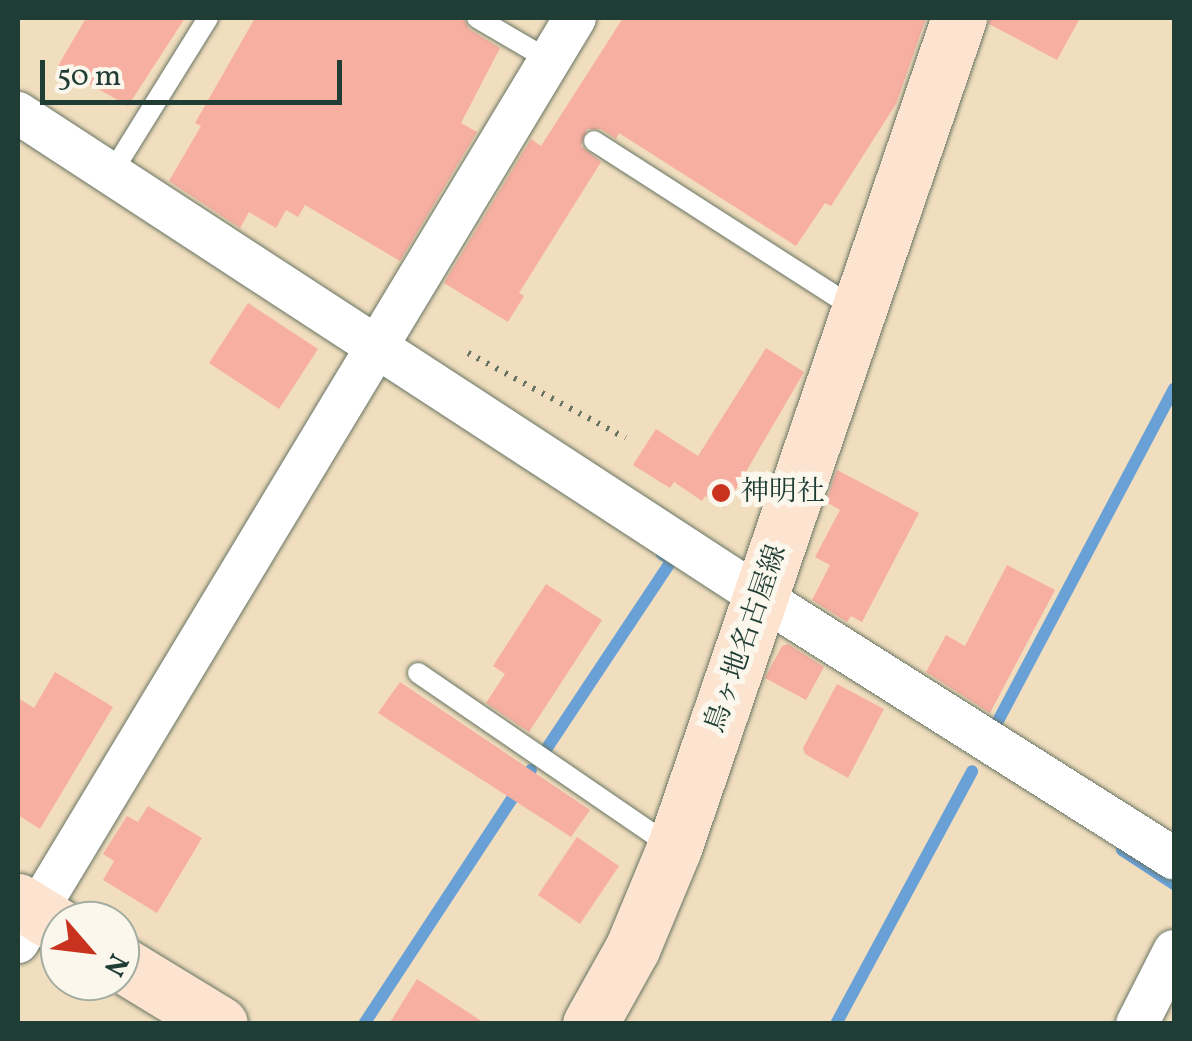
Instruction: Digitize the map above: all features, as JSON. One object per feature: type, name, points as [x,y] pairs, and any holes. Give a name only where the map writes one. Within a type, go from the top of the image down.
[{"type":"main road","name":"鳥ヶ地名古屋線","points":[[590,1024],[632,949],[674,848],[959,18]]},
{"type":"main road","points":[[140,976],[220,1024]]},
{"type":"street","points":[[33,921],[575,18]]},
{"type":"street","points":[[18,113],[762,598],[1174,858]]},
{"type":"street","points":[[1136,1024],[1174,951]]},
{"type":"lane","points":[[111,174],[208,18]]},
{"type":"lane","points":[[476,18],[549,60]]},
{"type":"lane","points":[[594,142],[859,311]]},
{"type":"lane","points":[[418,673],[674,848]]},
{"type":"path","points":[[467,352],[625,438]]},
{"type":"building","points":[[86,18],[185,18],[128,106],[58,66]]},
{"type":"building","points":[[255,18],[463,18],[469,29],[500,48],[461,123],[477,132],[400,261],[305,205],[298,217],[286,210],[276,228],[249,212],[240,228],[169,181],[201,126],[195,123]]},
{"type":"building","points":[[623,18],[926,18],[896,104],[831,206],[825,203],[796,246],[619,133],[616,139],[601,129],[587,129],[581,146],[601,162],[519,293],[524,296],[508,322],[444,283],[531,139],[541,146]]},
{"type":"building","points":[[989,18],[1080,18],[1057,60],[989,24]]},
{"type":"building","points":[[248,303],[318,349],[279,409],[209,363]]},
{"type":"building","points":[[766,348],[804,372],[725,508],[705,496],[702,501],[674,482],[670,488],[633,465],[656,429],[698,456]]},
{"type":"building","points":[[837,470],[919,513],[862,622],[851,616],[847,622],[812,600],[830,565],[815,557],[840,510],[826,502]]},
{"type":"building","points":[[1007,565],[1055,590],[990,713],[926,672],[946,635],[965,646]]},
{"type":"building","points":[[546,584],[602,620],[529,732],[486,703],[505,674],[493,666]]},
{"type":"building","points":[[788,644],[824,667],[806,700],[765,678],[782,646]]},
{"type":"building","points":[[55,672],[113,707],[40,829],[18,815],[18,698],[34,708]]},
{"type":"building","points":[[400,682],[590,810],[571,837],[378,713]]},
{"type":"building","points":[[837,684],[884,709],[848,778],[805,754],[803,748]]},
{"type":"building","points":[[148,806],[202,838],[157,913],[103,880],[114,861],[103,854],[127,816],[138,822]]},
{"type":"building","points":[[577,837],[619,866],[580,924],[538,895]]},
{"type":"building","points":[[417,979],[486,1024],[389,1024]]},
{"type":"waterway","points":[[998,721],[1174,389]]},
{"type":"waterway","points":[[547,748],[672,560],[662,554]]},
{"type":"waterway","points":[[364,1024],[531,770]]},
{"type":"waterway","points":[[836,1024],[972,771]]},
{"type":"waterway","points":[[1122,850],[1174,884]]},
{"type":"place","name":"神明社","points":[[721,493]]}]
